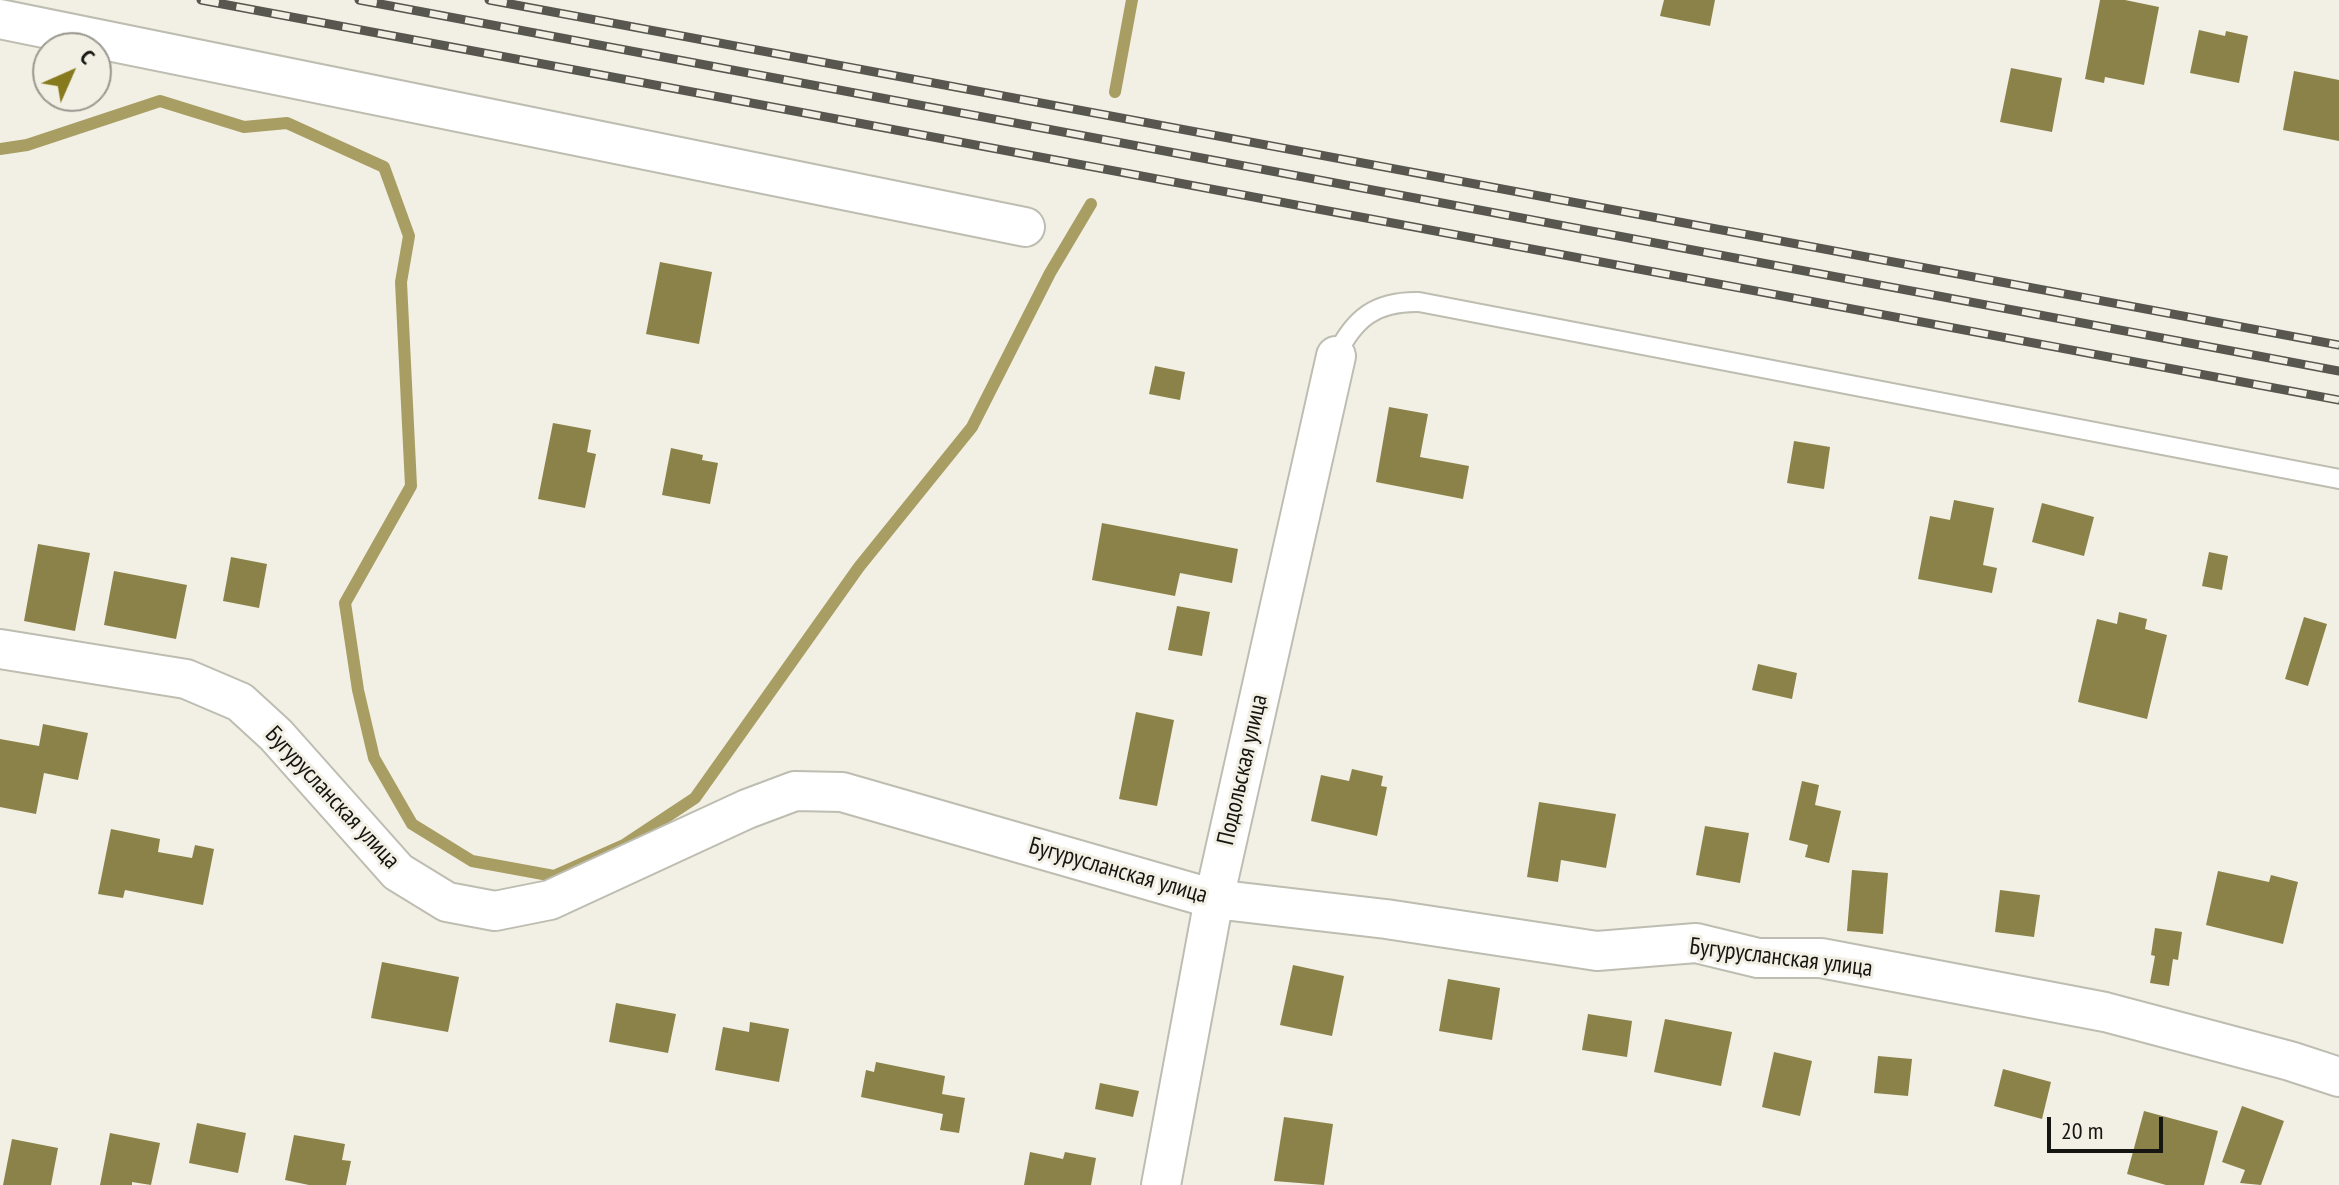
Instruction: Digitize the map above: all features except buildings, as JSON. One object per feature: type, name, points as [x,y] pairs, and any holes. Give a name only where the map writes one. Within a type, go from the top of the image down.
[{"type":"street","points":[[0,19],[1025,227]]},
{"type":"street","name":"Подольская улица","points":[[1161,1185],[1214,899],[1336,356]]},
{"type":"street","name":"Бугурусланская улица","points":[[0,649],[186,679],[240,702],[276,735],[398,872],[447,902],[495,911],[550,900],[747,809],[795,791],[842,792],[1214,899],[1386,919],[1597,951],[1696,943],[1758,958],[1821,958],[2105,1012],[2339,1077]]},
{"type":"lane","points":[[1336,356],[1346,334],[1377,308],[1395,302],[1419,302],[2339,479]]},
{"type":"waterway","points":[[1115,92],[1132,0]]},
{"type":"waterway","points":[[0,149],[27,145],[160,101],[244,127],[287,123],[384,167],[409,236],[401,282],[411,486],[345,603],[358,690],[374,758],[412,824],[472,861],[554,876],[624,845],[695,798],[859,567],[972,427],[1050,273],[1091,204]]},
{"type":"railway","points":[[201,0],[2339,400]]},
{"type":"railway","points":[[359,0],[2339,371]]},
{"type":"railway","points":[[489,0],[2339,345]]}]
